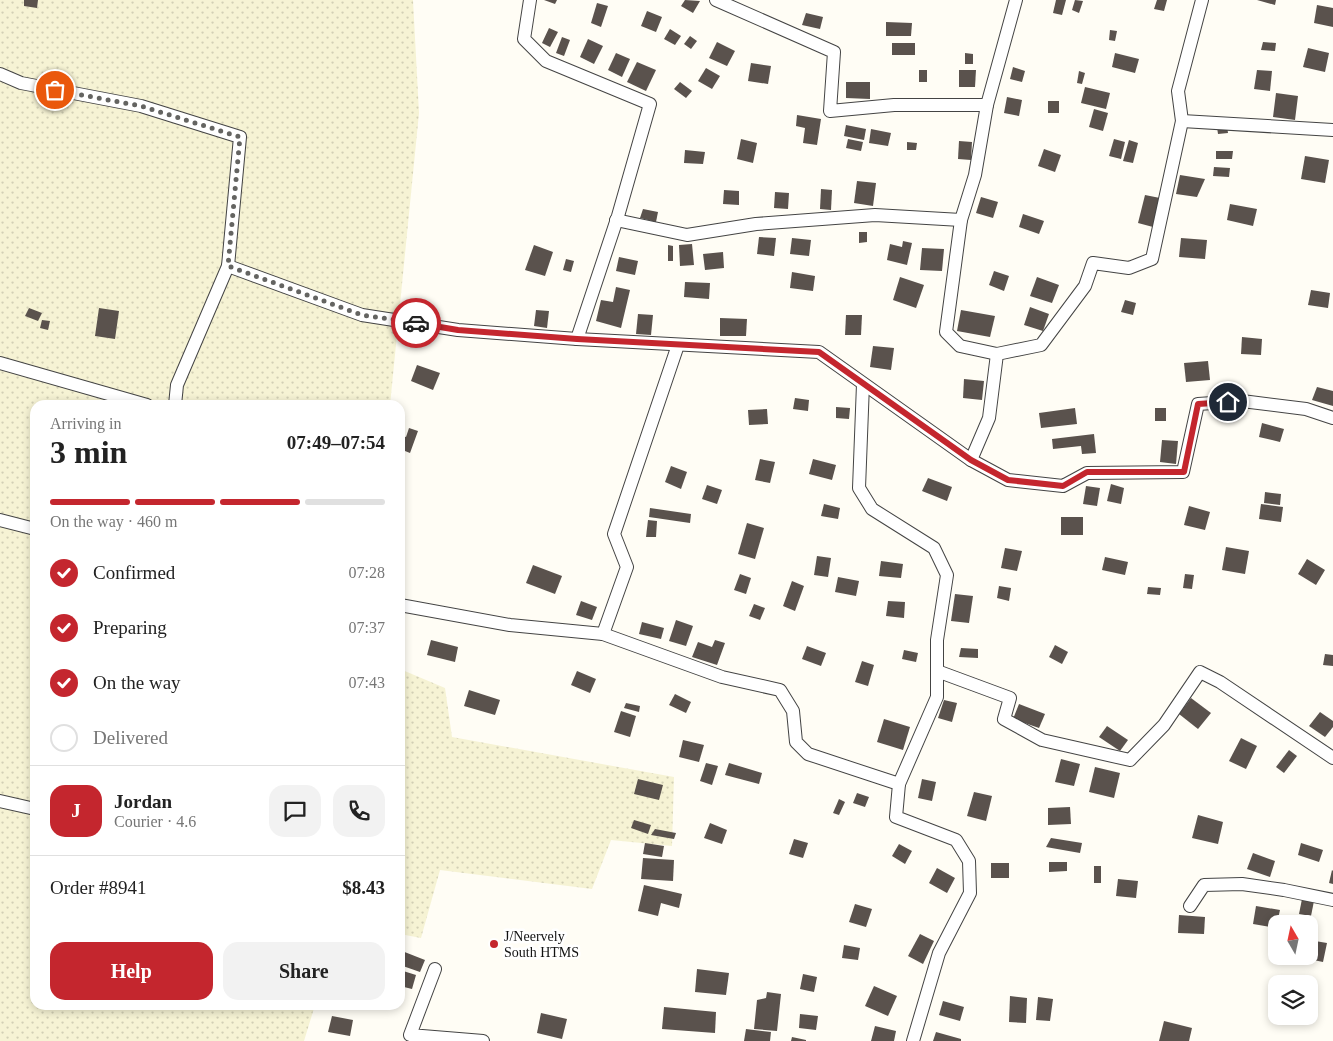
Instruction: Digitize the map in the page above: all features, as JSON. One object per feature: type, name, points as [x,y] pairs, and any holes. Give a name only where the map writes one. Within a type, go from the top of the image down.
[{"type":"street","points":[[530,0],[524,39],[546,61],[650,104],[616,220],[577,339]]},
{"type":"street","points":[[716,0],[834,52],[830,111],[894,104],[987,105]]},
{"type":"street","points":[[1016,0],[987,105],[975,176],[961,220],[946,332],[960,346],[997,354],[1041,345],[1085,286],[1094,263],[1129,268],[1152,258],[1182,121],[1178,91],[1202,0]]},
{"type":"street","points":[[0,74],[21,83],[141,106],[240,137],[228,266],[177,385],[176,400]]},
{"type":"street","points":[[1182,121],[1333,130]]},
{"type":"street","points":[[616,220],[687,235],[756,224],[875,215],[961,220]]},
{"type":"street","points":[[228,266],[362,315],[458,330],[577,339],[819,352],[971,460],[1008,480],[1063,486],[1087,472],[1184,472],[1198,404],[1242,400],[1306,409],[1333,418]]},
{"type":"street","points":[[603,634],[627,567],[614,534],[678,345]]},
{"type":"street","points":[[971,460],[989,418],[997,354]]},
{"type":"street","points":[[0,363],[130,400]]},
{"type":"street","points":[[863,384],[859,488],[872,509],[934,548],[947,575],[937,640],[937,696],[899,784],[896,817],[956,840],[969,861],[970,894],[939,953],[913,1041]]},
{"type":"street","points":[[0,520],[30,528]]},
{"type":"street","points":[[405,606],[510,625],[603,634],[722,677],[780,690],[793,711],[796,742],[808,754],[899,784]]},
{"type":"street","points":[[937,671],[1010,698],[1004,719],[1042,740],[1130,760],[1164,725],[1200,672],[1220,682],[1333,758]]},
{"type":"street","points":[[0,801],[30,808]]},
{"type":"street","points":[[1190,906],[1204,885],[1242,884],[1333,900]]},
{"type":"street","points":[[435,969],[409,1038],[484,1041]]},
{"type":"shaded area","points":[[0,0],[413,0],[419,113],[390,400],[30,400],[30,1010],[313,1010],[304,1041],[0,1041]]},
{"type":"shaded area","points":[[405,671],[445,688],[452,737],[674,777],[672,846],[611,840],[592,889],[440,870],[421,938],[405,935]]},
{"type":"building","points":[[24,0],[38,0],[37,8],[24,6]]},
{"type":"building","points":[[544,0],[557,0],[555,4]]},
{"type":"building","points":[[685,0],[700,1],[693,13],[681,6]]},
{"type":"building","points":[[1056,0],[1066,0],[1062,15],[1053,13]]},
{"type":"building","points":[[1075,0],[1083,1],[1079,13],[1072,10]]},
{"type":"building","points":[[1157,0],[1167,0],[1164,11],[1154,9]]},
{"type":"building","points":[[1257,0],[1276,0],[1275,5]]},
{"type":"building","points":[[597,3],[608,6],[601,27],[591,23]]},
{"type":"building","points":[[1317,5],[1333,8],[1333,27],[1314,23]]},
{"type":"building","points":[[647,11],[662,17],[656,32],[641,26]]},
{"type":"building","points":[[806,13],[823,17],[820,29],[802,25]]},
{"type":"building","points":[[886,22],[912,23],[911,36],[886,36]]},
{"type":"building","points":[[549,28],[558,32],[550,47],[542,43]]},
{"type":"building","points":[[670,29],[681,36],[675,45],[664,39]]},
{"type":"building","points":[[1110,30],[1117,31],[1115,41],[1109,40]]},
{"type":"building","points":[[690,36],[697,41],[691,49],[684,44]]},
{"type":"building","points":[[562,37],[570,40],[564,56],[556,53]]},
{"type":"building","points":[[588,39],[603,46],[594,64],[580,57]]},
{"type":"building","points":[[717,42],[735,51],[727,66],[709,58]]},
{"type":"building","points":[[1263,42],[1276,43],[1275,51],[1261,50]]},
{"type":"building","points":[[892,43],[915,43],[915,55],[892,55]]},
{"type":"building","points":[[1308,48],[1329,53],[1325,72],[1303,67]]},
{"type":"building","points":[[616,53],[630,59],[622,77],[608,70]]},
{"type":"building","points":[[965,53],[973,54],[973,64],[965,64]]},
{"type":"building","points":[[1115,53],[1139,59],[1135,73],[1112,67]]},
{"type":"building","points":[[637,62],[656,70],[646,91],[627,82]]},
{"type":"building","points":[[751,63],[771,66],[768,84],[748,81]]},
{"type":"building","points":[[1013,67],[1025,71],[1022,82],[1010,79]]},
{"type":"building","points":[[706,68],[720,76],[712,89],[698,81]]},
{"type":"building","points":[[919,70],[927,70],[927,82],[919,82]]},
{"type":"building","points":[[959,70],[976,70],[975,87],[959,87]]},
{"type":"building","points":[[1257,70],[1272,71],[1270,91],[1254,89]]},
{"type":"building","points":[[1079,71],[1085,73],[1082,84],[1077,83]]},
{"type":"building","points":[[680,82],[692,91],[686,98],[674,89]]},
{"type":"building","points":[[846,82],[870,82],[870,99],[846,98]]},
{"type":"building","points":[[1085,87],[1110,93],[1106,109],[1081,103]]},
{"type":"building","points":[[1276,93],[1298,96],[1295,120],[1273,117]]},
{"type":"building","points":[[1007,97],[1022,100],[1019,116],[1004,113]]},
{"type":"building","points":[[1048,101],[1059,101],[1059,113],[1048,113]]},
{"type":"building","points":[[1094,109],[1108,113],[1103,131],[1089,127]]},
{"type":"building","points":[[797,115],[821,119],[817,145],[803,143],[805,128],[796,126]]},
{"type":"building","points":[[846,125],[866,129],[864,140],[844,136]]},
{"type":"building","points":[[1227,126],[1228,133],[1218,134],[1217,127]]},
{"type":"building","points":[[871,129],[891,133],[888,146],[869,143]]},
{"type":"building","points":[[741,139],[757,143],[753,163],[737,159]]},
{"type":"building","points":[[848,139],[863,142],[861,151],[846,148]]},
{"type":"building","points":[[1114,139],[1125,142],[1121,159],[1109,156]]},
{"type":"building","points":[[1129,140],[1138,143],[1133,163],[1123,161]]},
{"type":"building","points":[[959,141],[972,142],[971,160],[958,159]]},
{"type":"building","points":[[907,142],[917,143],[916,150],[907,150]]},
{"type":"building","points":[[1044,149],[1061,155],[1055,172],[1038,166]]},
{"type":"building","points":[[685,150],[705,152],[703,164],[684,163]]},
{"type":"building","points":[[1216,151],[1233,151],[1232,159],[1216,159]]},
{"type":"building","points":[[1305,156],[1329,160],[1325,183],[1301,179]]},
{"type":"building","points":[[1214,167],[1230,168],[1229,177],[1213,176]]},
{"type":"building","points":[[1180,175],[1205,179],[1197,197],[1176,194]]},
{"type":"building","points":[[857,181],[876,183],[873,206],[854,203]]},
{"type":"building","points":[[821,189],[832,190],[831,210],[820,209]]},
{"type":"building","points":[[724,190],[739,191],[739,205],[723,204]]},
{"type":"building","points":[[775,192],[789,193],[788,209],[774,208]]},
{"type":"building","points":[[1145,195],[1160,198],[1153,227],[1138,223]]},
{"type":"building","points":[[981,197],[998,202],[993,218],[976,213]]},
{"type":"building","points":[[1230,204],[1257,209],[1253,226],[1227,220]]},
{"type":"building","points":[[643,209],[658,212],[656,222],[640,218]]},
{"type":"building","points":[[1023,214],[1044,221],[1039,234],[1019,227]]},
{"type":"building","points":[[859,232],[867,232],[867,242],[859,243]]},
{"type":"building","points":[[759,237],[776,238],[774,256],[757,254]]},
{"type":"building","points":[[792,238],[811,240],[809,256],[790,254]]},
{"type":"building","points":[[1181,238],[1207,240],[1205,259],[1179,257]]},
{"type":"building","points":[[903,241],[912,243],[907,265],[887,260],[890,244],[902,247]]},
{"type":"building","points":[[692,244],[694,265],[680,266],[679,245]]},
{"type":"building","points":[[534,245],[553,252],[545,276],[525,270]]},
{"type":"building","points":[[668,245],[673,246],[673,261],[668,261]]},
{"type":"building","points":[[922,248],[944,249],[942,271],[920,270]]},
{"type":"building","points":[[723,252],[724,268],[705,270],[703,254]]},
{"type":"building","points":[[619,257],[638,261],[635,275],[616,271]]},
{"type":"building","points":[[566,259],[574,261],[571,272],[563,270]]},
{"type":"building","points":[[994,271],[1009,276],[1004,291],[989,285]]},
{"type":"building","points":[[792,272],[815,276],[813,291],[790,288]]},
{"type":"building","points":[[900,277],[924,285],[916,308],[893,300]]},
{"type":"building","points":[[1037,277],[1059,285],[1052,303],[1030,296]]},
{"type":"building","points":[[685,282],[710,283],[709,299],[684,297]]},
{"type":"building","points":[[616,287],[630,290],[621,328],[596,321],[601,300],[613,302]]},
{"type":"building","points":[[1311,290],[1330,293],[1328,308],[1308,305]]},
{"type":"building","points":[[1125,300],[1136,303],[1133,315],[1121,312]]},
{"type":"building","points":[[1030,307],[1049,314],[1043,331],[1024,325]]},
{"type":"building","points":[[29,308],[42,313],[38,321],[25,316]]},
{"type":"building","points":[[99,308],[119,311],[115,339],[95,336]]},
{"type":"building","points":[[536,310],[549,311],[547,328],[534,326]]},
{"type":"building","points":[[961,310],[995,316],[990,337],[957,331]]},
{"type":"building","points":[[638,314],[653,315],[651,335],[636,334]]},
{"type":"building","points":[[846,315],[862,315],[861,335],[845,335]]},
{"type":"building","points":[[720,318],[747,319],[746,336],[720,336]]},
{"type":"building","points":[[42,320],[50,321],[48,330],[40,328]]},
{"type":"building","points":[[1242,337],[1262,339],[1261,355],[1241,354]]},
{"type":"building","points":[[873,346],[894,348],[891,370],[870,367]]},
{"type":"building","points":[[1208,361],[1210,380],[1186,382],[1184,363]]},
{"type":"building","points":[[417,365],[440,373],[433,390],[411,381]]},
{"type":"building","points":[[964,379],[984,381],[982,400],[963,398]]},
{"type":"building","points":[[1317,387],[1333,391],[1333,406],[1312,400]]},
{"type":"building","points":[[795,398],[809,400],[808,411],[793,409]]},
{"type":"building","points":[[836,407],[850,408],[849,419],[836,418]]},
{"type":"building","points":[[1075,408],[1077,424],[1041,428],[1039,413]]},
{"type":"building","points":[[1155,408],[1166,408],[1166,421],[1155,421]]},
{"type":"building","points":[[767,409],[768,424],[749,425],[748,410]]},
{"type":"building","points":[[1262,423],[1284,429],[1280,442],[1259,437]]},
{"type":"building","points":[[409,428],[418,431],[410,453],[405,451]]},
{"type":"building","points":[[1094,434],[1096,453],[1082,454],[1081,446],[1053,449],[1052,439]]},
{"type":"building","points":[[1162,440],[1178,441],[1176,464],[1160,462]]},
{"type":"building","points":[[760,459],[775,462],[770,483],[755,480]]},
{"type":"building","points":[[813,459],[836,465],[832,480],[809,474]]},
{"type":"building","points":[[671,466],[687,472],[681,489],[665,482]]},
{"type":"building","points":[[928,478],[952,487],[947,501],[922,491]]},
{"type":"building","points":[[1111,484],[1124,488],[1121,504],[1107,501]]},
{"type":"building","points":[[707,485],[722,490],[717,504],[702,499]]},
{"type":"building","points":[[1086,486],[1100,488],[1097,506],[1083,504]]},
{"type":"building","points":[[1265,492],[1281,494],[1280,505],[1264,503]]},
{"type":"building","points":[[824,504],[840,508],[838,519],[821,516]]},
{"type":"building","points":[[1261,504],[1283,507],[1281,522],[1259,519]]},
{"type":"building","points":[[1189,506],[1210,512],[1205,530],[1184,525]]},
{"type":"building","points":[[650,508],[691,514],[690,523],[649,517]]},
{"type":"building","points":[[1061,517],[1083,517],[1083,535],[1061,535]]},
{"type":"building","points":[[648,520],[657,521],[656,537],[646,537]]},
{"type":"building","points":[[747,523],[764,528],[755,559],[738,554]]},
{"type":"building","points":[[1226,547],[1249,551],[1245,574],[1222,570]]},
{"type":"building","points":[[1005,548],[1022,551],[1017,571],[1001,568]]},
{"type":"building","points":[[817,556],[831,558],[828,577],[814,575]]},
{"type":"building","points":[[1105,557],[1128,562],[1125,575],[1102,570]]},
{"type":"building","points":[[1307,559],[1325,570],[1316,585],[1298,574]]},
{"type":"building","points":[[881,561],[903,564],[901,578],[879,576]]},
{"type":"building","points":[[533,565],[562,576],[555,594],[526,583]]},
{"type":"building","points":[[740,574],[751,578],[746,594],[734,590]]},
{"type":"building","points":[[1185,574],[1194,575],[1192,589],[1183,588]]},
{"type":"building","points":[[838,577],[859,581],[856,596],[835,592]]},
{"type":"building","points":[[792,581],[804,586],[795,611],[783,606]]},
{"type":"building","points":[[999,586],[1011,588],[1009,601],[997,598]]},
{"type":"building","points":[[1148,587],[1161,588],[1160,595],[1147,594]]},
{"type":"building","points":[[955,594],[973,596],[969,623],[951,621]]},
{"type":"building","points":[[581,601],[597,607],[592,620],[576,615]]},
{"type":"building","points":[[888,601],[905,602],[904,618],[886,616]]},
{"type":"building","points":[[754,604],[765,608],[760,620],[749,616]]},
{"type":"building","points":[[676,620],[693,626],[686,646],[669,641]]},
{"type":"building","points":[[642,622],[664,628],[661,639],[639,634]]},
{"type":"building","points":[[431,640],[458,647],[455,662],[427,655]]},
{"type":"building","points":[[715,640],[725,643],[717,665],[692,657],[698,642],[712,647]]},
{"type":"building","points":[[1055,645],[1068,652],[1062,664],[1049,657]]},
{"type":"building","points":[[807,646],[826,653],[821,666],[802,659]]},
{"type":"building","points":[[961,648],[978,649],[978,658],[959,657]]},
{"type":"building","points":[[904,650],[918,653],[916,662],[902,659]]},
{"type":"building","points":[[1325,654],[1333,655],[1333,666],[1323,665]]},
{"type":"building","points":[[862,661],[874,665],[868,686],[855,682]]},
{"type":"building","points":[[577,671],[596,679],[590,693],[571,685]]},
{"type":"building","points":[[469,690],[500,700],[495,715],[464,706]]},
{"type":"building","points":[[675,694],[691,702],[686,713],[669,705]]},
{"type":"building","points":[[1191,698],[1211,713],[1198,729],[1179,714]]},
{"type":"building","points":[[944,700],[957,703],[952,722],[938,718]]},
{"type":"building","points":[[626,703],[640,706],[639,712],[624,708]]},
{"type":"building","points":[[1019,704],[1045,714],[1039,728],[1013,719]]},
{"type":"building","points":[[621,711],[636,716],[630,737],[614,732]]},
{"type":"building","points":[[1320,712],[1333,721],[1333,727],[1325,737],[1309,726]]},
{"type":"building","points":[[884,719],[910,727],[903,750],[877,742]]},
{"type":"building","points":[[1107,726],[1128,740],[1120,751],[1099,737]]},
{"type":"building","points":[[1241,738],[1257,746],[1246,769],[1229,761]]},
{"type":"building","points":[[683,740],[704,745],[699,762],[679,757]]},
{"type":"building","points":[[1289,750],[1297,756],[1284,773],[1276,767]]},
{"type":"building","points":[[1061,759],[1080,764],[1074,786],[1055,782]]},
{"type":"building","points":[[706,763],[718,766],[712,785],[700,781]]},
{"type":"building","points":[[729,763],[762,773],[759,784],[725,775]]},
{"type":"building","points":[[1095,767],[1120,773],[1114,798],[1089,792]]},
{"type":"building","points":[[638,779],[663,785],[659,800],[634,794]]},
{"type":"building","points":[[922,779],[936,782],[932,801],[918,798]]},
{"type":"building","points":[[974,792],[992,796],[986,821],[967,816]]},
{"type":"building","points":[[857,793],[869,797],[865,807],[853,803]]},
{"type":"building","points":[[839,799],[845,802],[839,815],[833,813]]},
{"type":"building","points":[[1070,807],[1071,824],[1048,825],[1048,808]]},
{"type":"building","points":[[1198,815],[1223,822],[1218,844],[1192,838]]},
{"type":"building","points":[[634,820],[651,825],[648,834],[631,828]]},
{"type":"building","points":[[710,823],[727,830],[722,844],[704,838]]},
{"type":"building","points":[[655,829],[676,833],[674,839],[651,835]]},
{"type":"building","points":[[1051,838],[1082,843],[1080,853],[1046,847]]},
{"type":"building","points":[[794,839],[808,843],[803,858],[789,854]]},
{"type":"building","points":[[645,843],[664,846],[662,857],[643,854]]},
{"type":"building","points":[[1301,843],[1323,850],[1319,862],[1298,855]]},
{"type":"building","points":[[899,844],[912,851],[905,864],[892,856]]},
{"type":"building","points":[[1253,853],[1275,861],[1270,877],[1247,869]]},
{"type":"building","points":[[643,858],[674,860],[673,881],[641,879]]},
{"type":"building","points":[[1049,862],[1067,862],[1067,871],[1049,872]]},
{"type":"building","points":[[991,863],[1009,863],[1009,878],[991,878]]},
{"type":"building","points":[[1094,866],[1101,866],[1101,883],[1094,883]]},
{"type":"building","points":[[937,868],[955,878],[947,893],[929,883]]},
{"type":"building","points":[[1333,871],[1333,884],[1329,883]]},
{"type":"building","points":[[1118,879],[1138,881],[1136,898],[1116,896]]},
{"type":"building","points":[[644,885],[682,894],[679,908],[661,903],[658,916],[638,911]]},
{"type":"building","points":[[1302,899],[1314,901],[1311,915],[1299,914]]},
{"type":"building","points":[[855,904],[872,909],[866,927],[849,922]]},
{"type":"building","points":[[1256,906],[1280,910],[1279,915],[1268,915],[1268,927],[1253,924]]},
{"type":"building","points":[[1179,915],[1205,917],[1204,934],[1178,933]]},
{"type":"building","points":[[920,934],[934,941],[923,964],[908,956]]},
{"type":"building","points":[[1318,942],[1327,943],[1323,962],[1318,961]]},
{"type":"building","points":[[844,945],[860,948],[858,960],[842,958]]},
{"type":"building","points":[[405,952],[425,960],[420,972],[405,967]]},
{"type":"building","points":[[697,969],[729,973],[726,995],[695,992]]},
{"type":"building","points":[[405,972],[416,975],[412,989],[405,987]]},
{"type":"building","points":[[803,974],[817,977],[814,992],[800,989]]},
{"type":"building","points":[[874,986],[897,996],[888,1016],[865,1006]]},
{"type":"building","points":[[767,992],[781,994],[777,1031],[754,1029],[757,1000],[766,998]]},
{"type":"building","points":[[1010,996],[1027,998],[1026,1023],[1009,1022]]},
{"type":"building","points":[[1038,997],[1053,999],[1050,1021],[1036,1020]]},
{"type":"building","points":[[943,1001],[964,1007],[960,1021],[939,1015]]},
{"type":"building","points":[[664,1007],[716,1012],[715,1033],[662,1029]]},
{"type":"building","points":[[541,1013],[567,1019],[562,1039],[537,1033]]},
{"type":"building","points":[[800,1014],[818,1016],[816,1030],[799,1028]]},
{"type":"building","points":[[332,1016],[353,1020],[350,1036],[328,1032]]},
{"type":"building","points":[[1164,1021],[1192,1028],[1189,1041],[1159,1041]]},
{"type":"building","points":[[875,1026],[896,1031],[894,1041],[871,1041]]},
{"type":"building","points":[[746,1029],[771,1032],[770,1041],[744,1041]]},
{"type":"building","points":[[936,1032],[961,1039],[961,1041],[933,1041]]},
{"type":"building","points":[[792,1037],[806,1040],[806,1041],[791,1041]]},
{"type":"way so far","points":[[55,90],[141,106],[240,137],[228,266],[362,315],[416,323]]},
{"type":"place","name":"J/Neervely South HTMS","points":[[494,944]]},
{"type":"route","points":[[416,323],[458,330],[577,339],[819,352],[971,460],[1008,480],[1063,486],[1087,472],[1184,472],[1198,404],[1228,402]]}]
